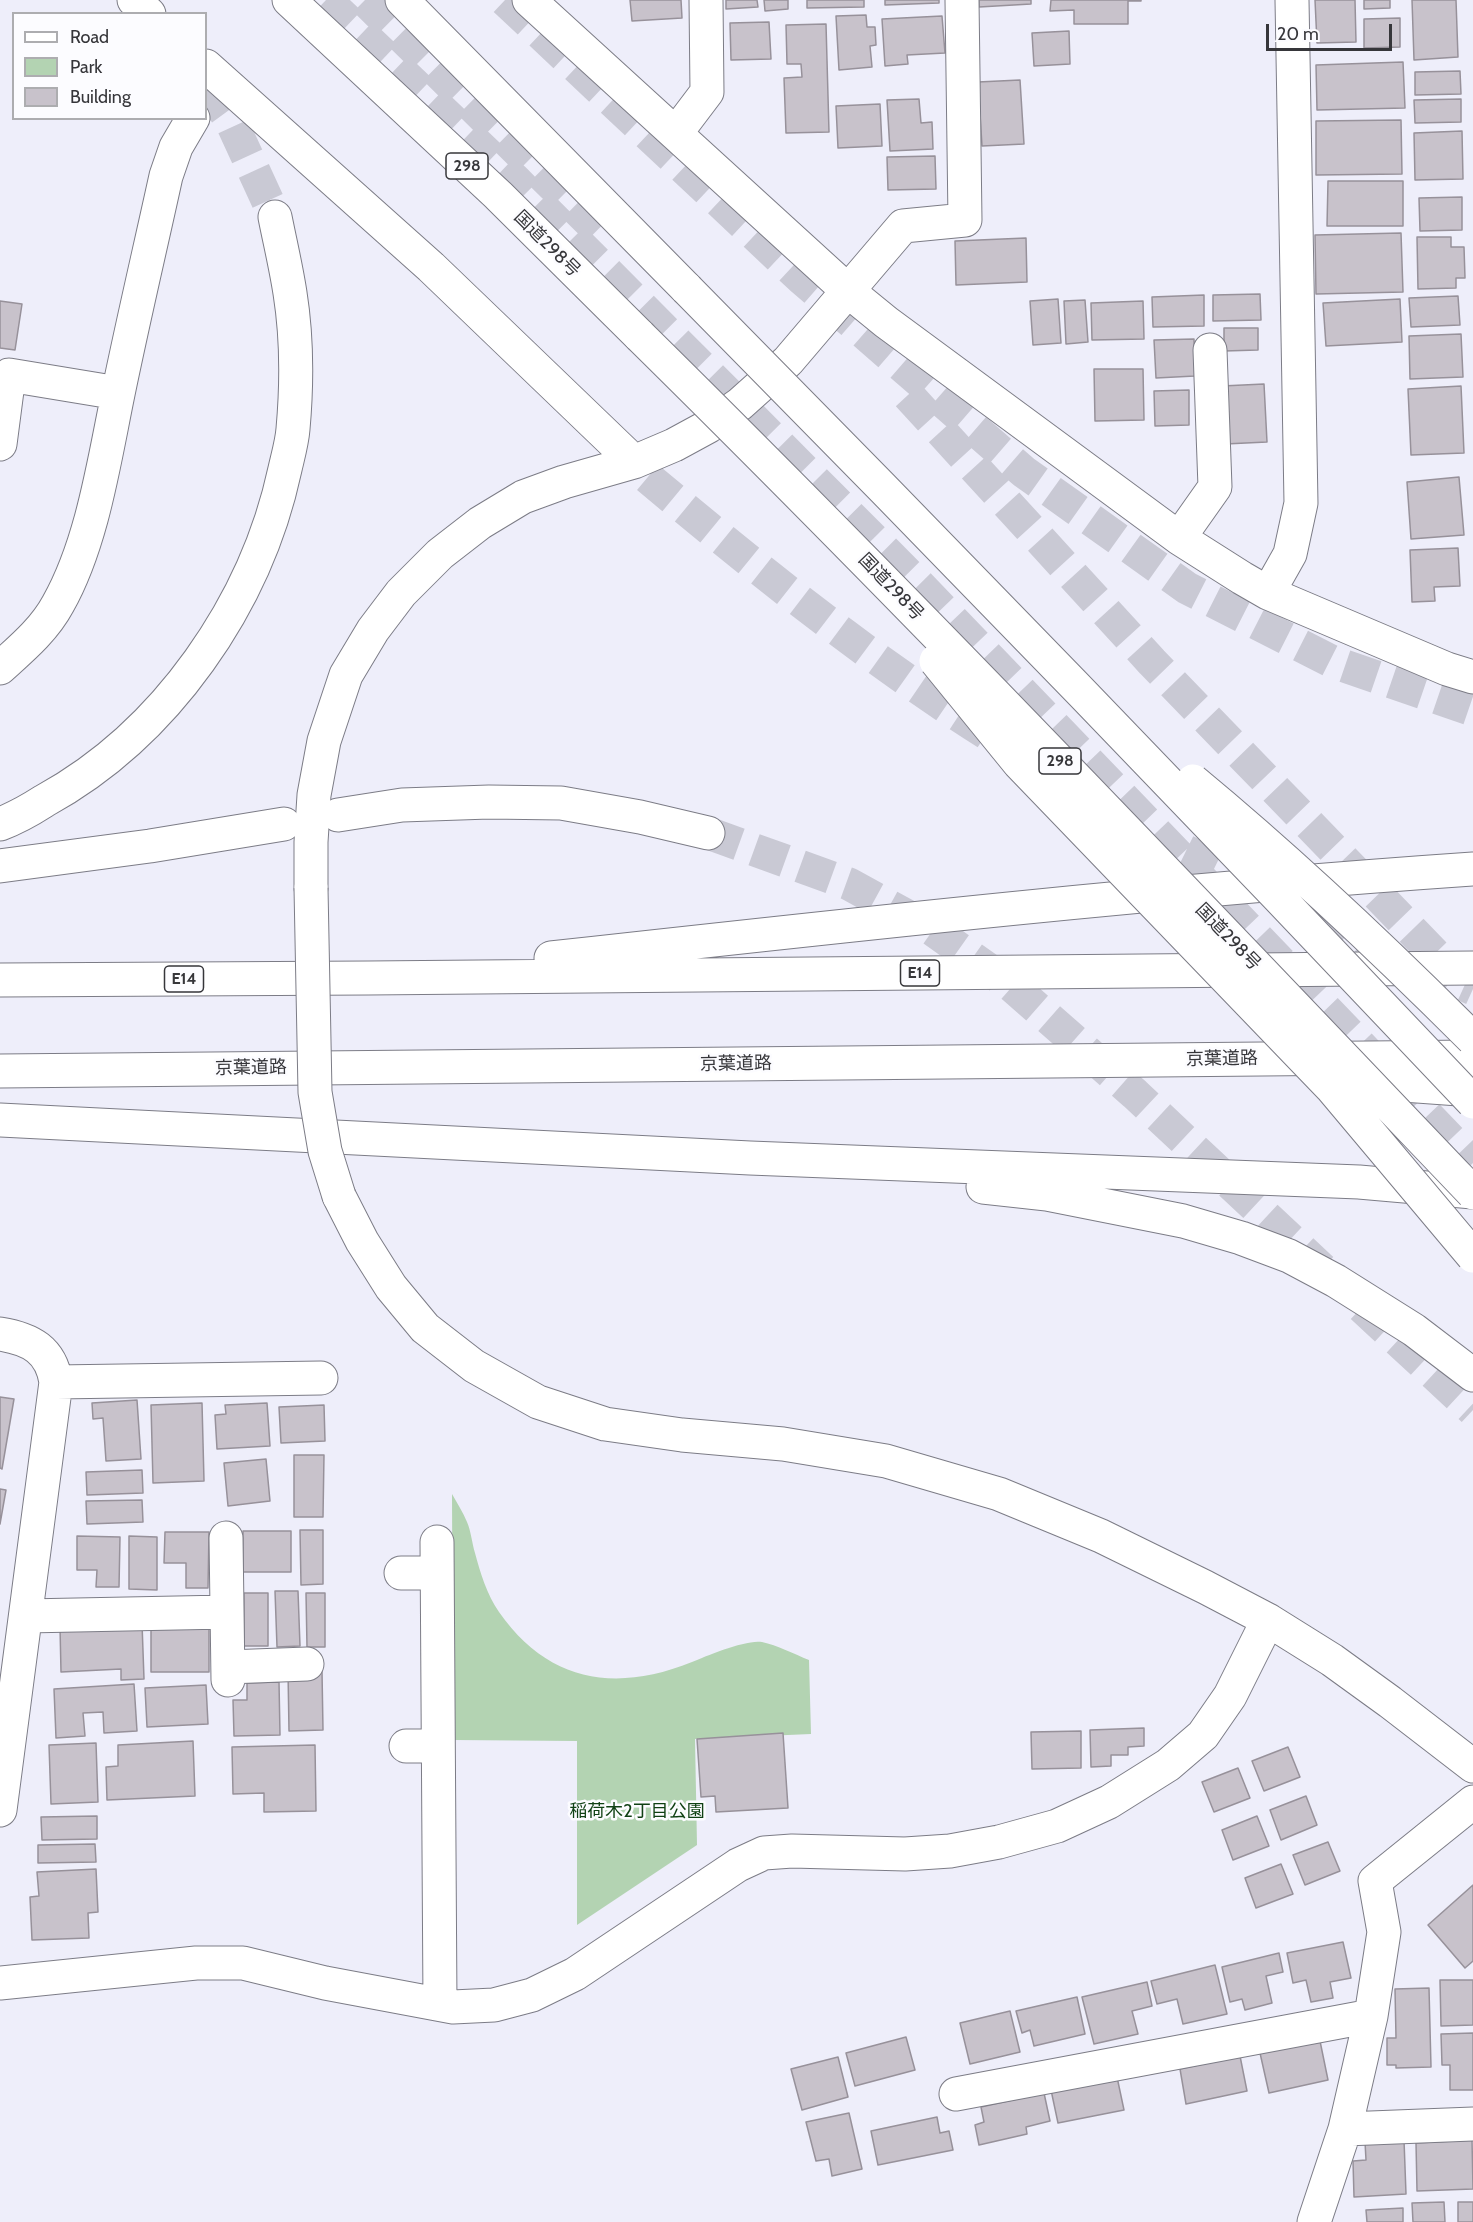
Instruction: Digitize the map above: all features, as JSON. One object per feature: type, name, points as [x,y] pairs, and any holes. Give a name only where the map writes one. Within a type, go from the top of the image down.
[{"type":"main road","points":[[134,0],[147,12]]},
{"type":"main road","name":"国道298号","points":[[289,0],[498,195],[799,493],[1126,829],[1473,1192]]},
{"type":"main road","points":[[402,0],[1076,685],[1473,1102]]},
{"type":"main road","points":[[676,133],[707,92],[706,0]]},
{"type":"main road","points":[[962,0],[965,219],[903,226],[789,361],[740,404],[708,426],[674,445],[634,462],[564,482],[524,497],[480,523],[440,554],[401,592],[373,630],[346,675],[324,741],[314,795],[310,842],[315,1092],[325,1151],[339,1196],[362,1241],[391,1287],[425,1328],[474,1366],[538,1402],[605,1424],[682,1435],[783,1444],[886,1461],[999,1494],[1101,1536],[1268,1620],[1351,1674],[1473,1766]]},
{"type":"main road","points":[[1268,593],[1290,554],[1301,503],[1292,0]]},
{"type":"main road","points":[[536,2],[848,291],[886,322],[1179,538],[1268,593],[1447,669],[1473,677]]},
{"type":"main road","points":[[211,84],[431,267],[634,462]]},
{"type":"main road","points":[[1,667],[27,645],[46,622],[58,604],[81,551],[101,480],[166,176],[176,147],[192,120]]},
{"type":"main road","points":[[0,824],[74,785],[127,742],[172,697],[213,640],[250,575],[277,505],[293,430],[295,348],[290,293],[275,217]]},
{"type":"main road","points":[[1179,538],[1215,487],[1210,350]]},
{"type":"main road","points":[[0,444],[9,375],[118,393]]},
{"type":"main road","name":"298","points":[[799,493],[1019,763],[1331,1087],[1473,1256]]},
{"type":"main road","points":[[1076,685],[1226,808],[1377,943],[1473,1039]]},
{"type":"main road","points":[[338,815],[402,805],[489,802],[561,803],[640,817],[708,833]]},
{"type":"main road","points":[[0,866],[150,846],[284,824]]},
{"type":"main road","points":[[368,978],[999,908],[1320,879],[1473,869]]},
{"type":"main road","name":"E14","points":[[0,980],[1473,968]]},
{"type":"main road","name":"京葉道路","points":[[0,1071],[1473,1057]]},
{"type":"main road","points":[[1053,1060],[1473,1090]]},
{"type":"main road","points":[[0,1120],[750,1158],[1359,1182],[1473,1192]]},
{"type":"main road","points":[[750,1158],[1047,1194],[1183,1221],[1240,1238],[1289,1256],[1336,1281],[1414,1330],[1473,1375]]},
{"type":"main road","points":[[0,1334],[28,1341],[45,1352],[54,1367],[56,1382],[0,1810]]},
{"type":"main road","points":[[56,1382],[321,1378]]},
{"type":"main road","points":[[226,1538],[228,1674],[307,1664]]},
{"type":"main road","points":[[401,1573],[437,1557],[422,1746],[440,2004]]},
{"type":"main road","points":[[26,1616],[227,1612]]},
{"type":"main road","points":[[0,1983],[196,1963],[243,1963],[325,1983],[453,2007],[494,2005],[532,1995],[575,1974],[738,1865],[764,1853],[792,1851],[905,1854],[950,1851],[999,1842],[1057,1826],[1109,1802],[1168,1765],[1203,1735],[1230,1696],[1268,1620]]},
{"type":"main road","points":[[1314,2222],[1345,2129],[1371,2016],[1384,1932],[1375,1881],[1473,1802]]},
{"type":"main road","points":[[956,2094],[1371,2016]]},
{"type":"main road","points":[[1345,2129],[1473,2124]]},
{"type":"green space","name":"稲荷木2丁目公園","points":[[452,1494],[468,1526],[487,1591],[499,1612],[518,1636],[539,1654],[561,1667],[585,1675],[610,1678],[636,1677],[664,1672],[727,1649],[755,1642],[774,1645],[809,1660],[811,1734],[695,1739],[697,1845],[577,1925],[577,1741],[453,1740]]},
{"type":"building","points":[[630,0],[681,0],[682,18],[632,21]]},
{"type":"building","points":[[726,0],[757,0],[758,7],[726,9]]},
{"type":"building","points":[[764,0],[788,0],[788,9],[765,11]]},
{"type":"building","points":[[807,0],[864,0],[864,7],[807,8]]},
{"type":"building","points":[[885,0],[939,0],[939,3],[885,5]]},
{"type":"building","points":[[979,0],[1031,0],[1031,4],[979,7]]},
{"type":"building","points":[[1051,0],[1141,1],[1128,1],[1128,24],[1074,24],[1074,10],[1050,11]]},
{"type":"building","points":[[1315,0],[1355,0],[1356,42],[1317,43]]},
{"type":"building","points":[[1364,0],[1390,0],[1390,8],[1364,9]]},
{"type":"building","points":[[1412,0],[1456,0],[1458,57],[1414,60]]},
{"type":"building","points":[[866,15],[867,27],[875,27],[876,45],[870,46],[872,67],[839,70],[836,16]]},
{"type":"building","points":[[942,16],[945,53],[907,55],[908,64],[885,66],[882,19]]},
{"type":"building","points":[[1400,18],[1400,47],[1364,48],[1364,19]]},
{"type":"building","points":[[769,22],[771,59],[731,60],[730,23]]},
{"type":"building","points":[[826,24],[829,132],[786,133],[784,78],[802,77],[801,64],[787,64],[786,25]]},
{"type":"building","points":[[1069,31],[1070,64],[1034,66],[1032,33]]},
{"type":"building","points":[[1403,62],[1405,108],[1317,110],[1316,65]]},
{"type":"building","points":[[1460,71],[1461,94],[1415,95],[1415,72]]},
{"type":"building","points":[[1020,80],[1024,144],[982,146],[978,82]]},
{"type":"building","points":[[919,99],[921,123],[932,122],[933,149],[890,151],[887,100]]},
{"type":"building","points":[[1461,99],[1461,122],[1415,123],[1414,100]]},
{"type":"building","points":[[880,104],[882,146],[838,148],[836,106]]},
{"type":"building","points":[[1401,120],[1402,174],[1316,175],[1316,121]]},
{"type":"building","points":[[1462,131],[1463,179],[1415,180],[1414,133]]},
{"type":"building","points":[[935,156],[936,189],[888,190],[887,157]]},
{"type":"building","points":[[1328,181],[1403,181],[1403,226],[1327,226]]},
{"type":"building","points":[[1462,197],[1462,230],[1420,231],[1419,198]]},
{"type":"building","points":[[1401,233],[1403,292],[1316,294],[1315,235]]},
{"type":"building","points":[[1417,237],[1451,237],[1451,247],[1464,247],[1465,278],[1456,278],[1456,288],[1418,289]]},
{"type":"building","points":[[1026,238],[1027,282],[956,285],[955,241]]},
{"type":"building","points":[[1260,294],[1261,320],[1213,321],[1213,295]]},
{"type":"building","points":[[1204,295],[1204,326],[1153,327],[1152,297]]},
{"type":"building","points":[[1458,296],[1460,325],[1411,327],[1409,298]]},
{"type":"building","points":[[1058,299],[1061,343],[1033,345],[1030,301]]},
{"type":"building","points":[[1400,299],[1402,342],[1326,346],[1323,303]]},
{"type":"building","points":[[1085,300],[1088,342],[1066,344],[1064,301]]},
{"type":"building","points":[[0,301],[22,304],[15,350],[0,348]]},
{"type":"building","points":[[1143,301],[1144,339],[1092,340],[1091,303]]},
{"type":"building","points":[[1224,328],[1258,328],[1258,350],[1224,351]]},
{"type":"building","points":[[1461,334],[1463,377],[1410,379],[1409,336]]},
{"type":"building","points":[[1194,339],[1195,376],[1156,378],[1154,340]]},
{"type":"building","points":[[1094,369],[1143,369],[1144,420],[1095,421]]},
{"type":"building","points":[[1264,384],[1267,442],[1225,444],[1222,386]]},
{"type":"building","points":[[1461,386],[1464,453],[1411,455],[1408,389]]},
{"type":"building","points":[[1189,390],[1189,425],[1155,426],[1154,391]]},
{"type":"building","points":[[1459,477],[1464,535],[1411,539],[1407,482]]},
{"type":"building","points":[[1458,548],[1460,586],[1434,587],[1435,601],[1412,602],[1410,550]]},
{"type":"building","points":[[0,1397],[14,1399],[2,1469],[0,1468]]},
{"type":"building","points":[[137,1400],[141,1459],[106,1461],[103,1418],[93,1419],[92,1403]]},
{"type":"building","points":[[202,1403],[204,1481],[153,1483],[151,1405]]},
{"type":"building","points":[[267,1403],[270,1446],[217,1449],[215,1415],[226,1414],[225,1405]]},
{"type":"building","points":[[324,1405],[325,1441],[281,1443],[279,1407]]},
{"type":"building","points":[[294,1455],[324,1455],[323,1517],[294,1517]]},
{"type":"building","points":[[266,1459],[270,1501],[228,1506],[224,1463]]},
{"type":"building","points":[[142,1470],[143,1493],[87,1495],[86,1472]]},
{"type":"building","points":[[0,1489],[6,1490],[0,1524]]},
{"type":"building","points":[[142,1500],[143,1522],[87,1524],[86,1501]]},
{"type":"building","points":[[300,1530],[323,1530],[323,1584],[301,1585]]},
{"type":"building","points":[[243,1531],[291,1531],[291,1572],[243,1572]]},
{"type":"building","points":[[165,1532],[209,1532],[208,1588],[186,1588],[186,1563],[164,1563]]},
{"type":"building","points":[[77,1536],[120,1537],[119,1587],[96,1587],[97,1570],[77,1570]]},
{"type":"building","points":[[129,1536],[157,1537],[157,1590],[129,1589]]},
{"type":"building","points":[[275,1591],[298,1591],[300,1646],[277,1647]]},
{"type":"building","points":[[244,1593],[268,1593],[268,1646],[244,1646]]},
{"type":"building","points":[[306,1593],[325,1593],[325,1647],[307,1647]]},
{"type":"building","points":[[142,1623],[144,1679],[121,1680],[121,1669],[61,1672],[60,1627]]},
{"type":"building","points":[[209,1625],[209,1672],[151,1672],[151,1626]]},
{"type":"building","points":[[288,1671],[322,1671],[323,1730],[289,1731]]},
{"type":"building","points":[[279,1682],[280,1735],[234,1736],[233,1700],[247,1700],[247,1683]]},
{"type":"building","points":[[134,1684],[137,1731],[104,1733],[103,1712],[83,1713],[85,1736],[56,1738],[54,1689]]},
{"type":"building","points":[[206,1685],[208,1724],[147,1727],[145,1688]]},
{"type":"building","points":[[1144,1728],[1144,1746],[1128,1747],[1128,1755],[1111,1755],[1111,1766],[1091,1767],[1090,1730]]},
{"type":"building","points":[[1081,1731],[1081,1768],[1032,1769],[1031,1732]]},
{"type":"building","points":[[783,1733],[788,1808],[716,1812],[715,1796],[701,1797],[697,1739]]},
{"type":"building","points":[[193,1741],[195,1796],[107,1800],[106,1767],[118,1766],[118,1745]]},
{"type":"building","points":[[96,1743],[98,1802],[51,1804],[49,1745]]},
{"type":"building","points":[[315,1745],[316,1811],[264,1812],[264,1793],[233,1794],[232,1747]]},
{"type":"building","points":[[1288,1747],[1300,1777],[1264,1791],[1252,1761]]},
{"type":"building","points":[[1238,1768],[1250,1798],[1214,1812],[1202,1782]]},
{"type":"building","points":[[1306,1796],[1317,1825],[1281,1840],[1270,1810]]},
{"type":"building","points":[[97,1816],[97,1839],[42,1840],[41,1817]]},
{"type":"building","points":[[1257,1816],[1269,1846],[1233,1860],[1222,1830]]},
{"type":"building","points":[[1328,1842],[1340,1871],[1305,1885],[1293,1855]]},
{"type":"building","points":[[95,1844],[96,1862],[38,1863],[38,1845]]},
{"type":"building","points":[[1281,1864],[1293,1894],[1256,1908],[1245,1878]]},
{"type":"building","points":[[96,1869],[98,1912],[88,1913],[89,1938],[32,1940],[30,1897],[39,1896],[37,1872]]},
{"type":"building","points":[[1473,1885],[1473,1961],[1465,1968],[1428,1925]]},
{"type":"building","points":[[1343,1942],[1351,1978],[1330,1982],[1333,1998],[1311,2002],[1306,1980],[1293,1983],[1287,1953]]},
{"type":"building","points":[[1279,1953],[1283,1972],[1266,1976],[1272,2003],[1245,2010],[1242,1999],[1230,2002],[1222,1967]]},
{"type":"building","points":[[1215,1965],[1227,2014],[1183,2024],[1177,1999],[1157,2004],[1151,1981]]},
{"type":"building","points":[[1440,1980],[1473,1980],[1473,2025],[1441,2026]]},
{"type":"building","points":[[1147,1982],[1152,2006],[1132,2011],[1138,2034],[1094,2044],[1082,1997]]},
{"type":"building","points":[[1429,1988],[1431,2067],[1396,2068],[1396,2065],[1387,2065],[1387,2038],[1396,2038],[1395,1989]]},
{"type":"building","points":[[1077,1997],[1085,2034],[1034,2046],[1030,2030],[1022,2033],[1016,2011]]},
{"type":"building","points":[[1010,2011],[1020,2052],[970,2064],[960,2023]]},
{"type":"building","points":[[1473,2033],[1473,2090],[1450,2090],[1450,2065],[1442,2065],[1441,2034]]},
{"type":"building","points":[[906,2037],[915,2070],[855,2086],[846,2053]]},
{"type":"building","points":[[1320,2041],[1328,2080],[1269,2093],[1260,2053]]},
{"type":"building","points":[[1240,2056],[1247,2091],[1186,2104],[1180,2069]]},
{"type":"building","points":[[838,2057],[848,2097],[802,2110],[791,2069]]},
{"type":"building","points":[[1117,2077],[1124,2110],[1058,2123],[1051,2090]]},
{"type":"building","points":[[1044,2093],[1050,2121],[1026,2127],[1027,2134],[979,2145],[975,2125],[984,2122],[981,2107]]},
{"type":"building","points":[[849,2113],[862,2169],[832,2176],[829,2159],[816,2161],[806,2122]]},
{"type":"building","points":[[937,2117],[940,2133],[949,2131],[953,2150],[878,2165],[871,2131]]},
{"type":"building","points":[[1404,2140],[1406,2194],[1354,2197],[1353,2161],[1366,2160],[1365,2142]]},
{"type":"building","points":[[1472,2140],[1473,2189],[1417,2191],[1416,2143]]},
{"type":"building","points":[[1444,2202],[1445,2222],[1413,2222],[1412,2203]]},
{"type":"building","points":[[1458,2202],[1473,2202],[1473,2222],[1458,2222]]},
{"type":"building","points":[[1403,2208],[1403,2222],[1367,2222],[1366,2210]]},
{"type":"tunnel","points":[[326,0],[515,180],[919,585],[1473,1163]]},
{"type":"tunnel","points":[[365,0],[605,237]]},
{"type":"tunnel","points":[[505,0],[801,278],[1024,472],[1187,588],[1333,662],[1473,710]]},
{"type":"tunnel","points":[[207,87],[230,119],[275,217]]},
{"type":"tunnel","points":[[908,395],[1152,662],[1455,975]]},
{"type":"tunnel","points":[[610,446],[749,561],[845,635],[943,705],[994,738]]},
{"type":"tunnel","points":[[708,833],[849,884],[933,930],[1012,986],[1135,1094],[1322,1269]]},
{"type":"tunnel","points":[[1186,851],[1368,940]]},
{"type":"tunnel","points":[[1420,965],[1473,989]]},
{"type":"tunnel","points":[[1362,1307],[1473,1410]]}]
